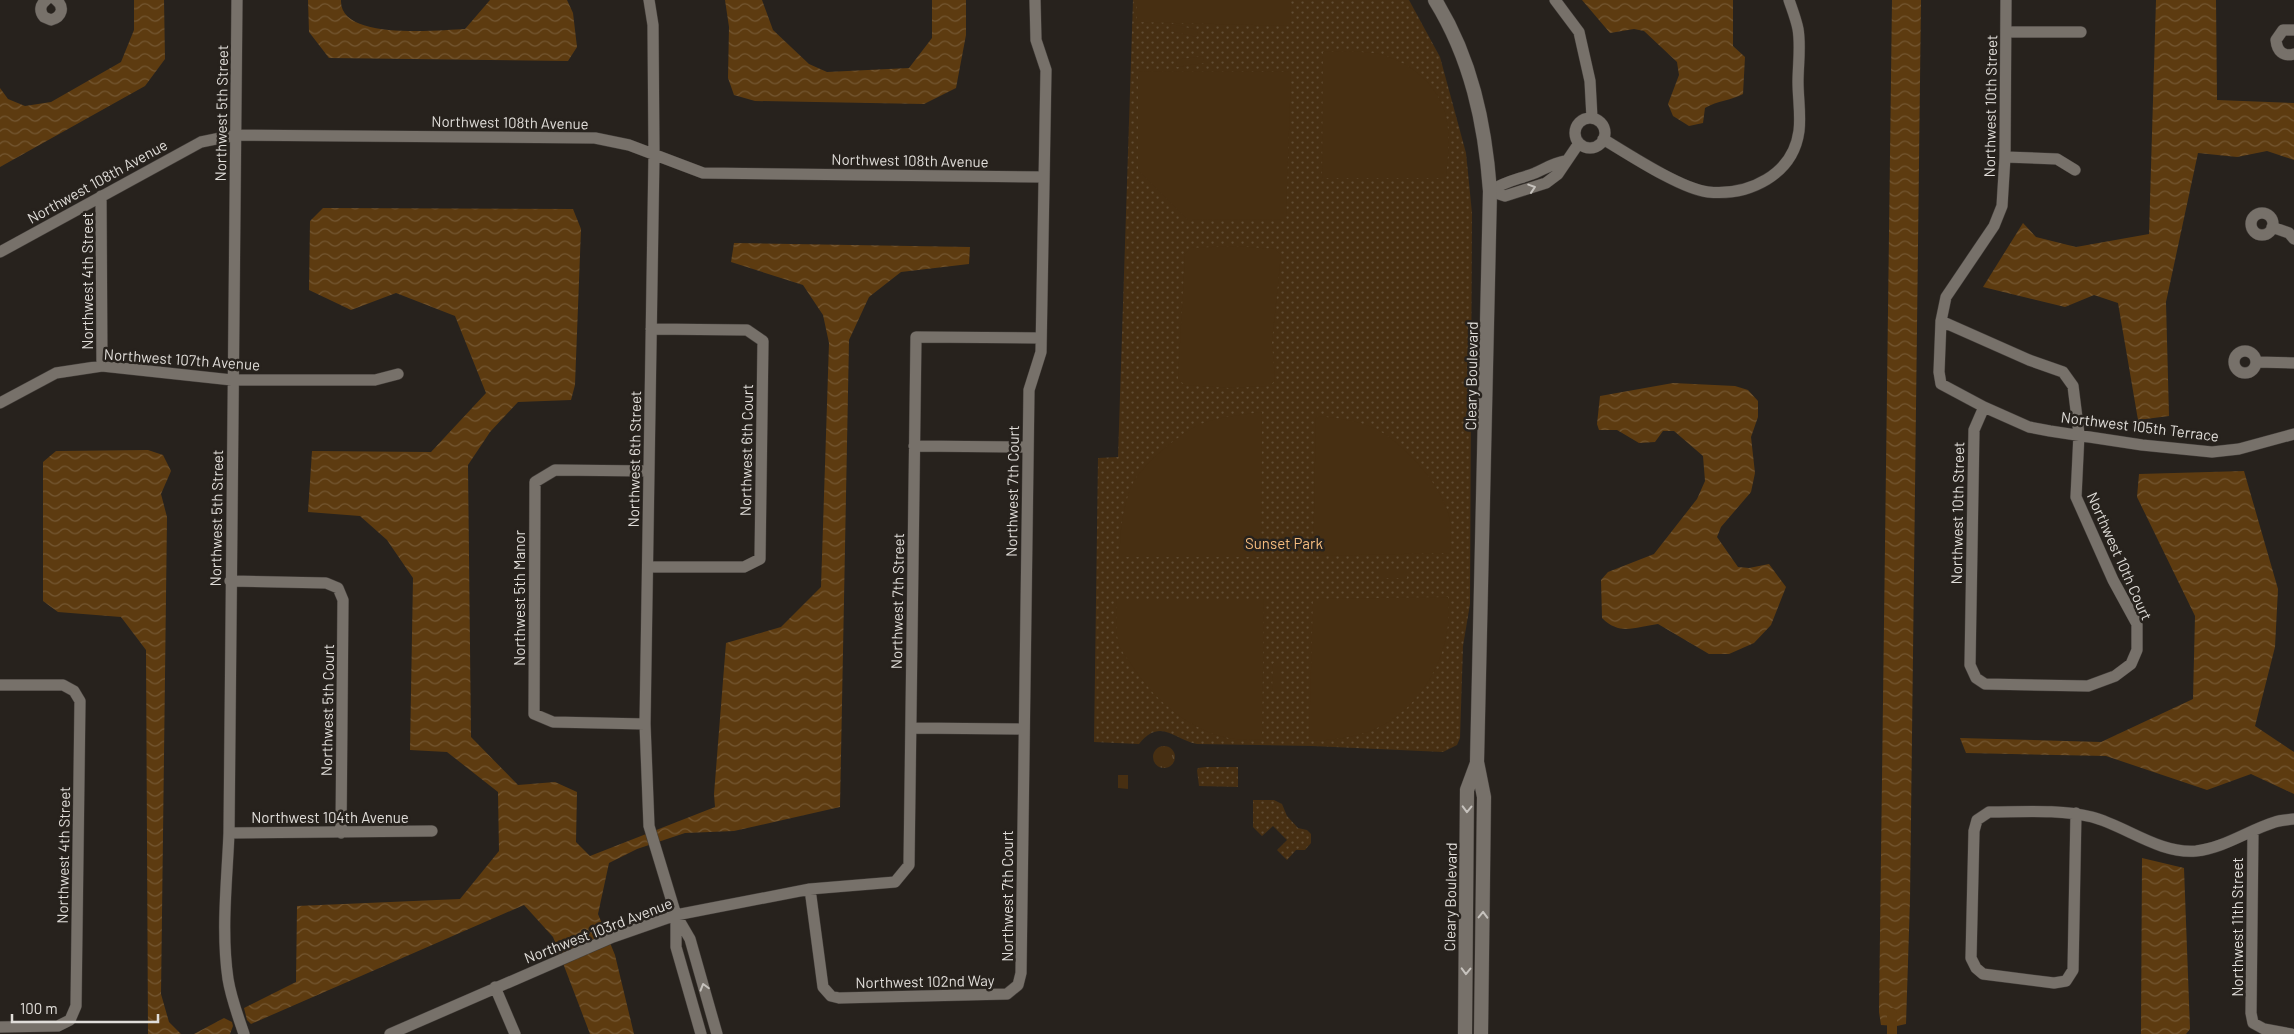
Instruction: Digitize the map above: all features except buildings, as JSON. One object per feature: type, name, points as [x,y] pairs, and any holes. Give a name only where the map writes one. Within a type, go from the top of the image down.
[{"type":"street","points":[[46,0],[42,4],[41,11],[44,17],[51,20],[58,17],[61,11],[60,4],[56,0]]},
{"type":"street","name":"Northwest 5th Street","points":[[237,0],[229,833],[226,942],[228,978],[234,1007],[244,1034]]},
{"type":"street","name":"Northwest 6th Street","points":[[649,0],[653,25],[654,155],[645,724],[649,826],[676,915],[690,939],[717,1034]]},
{"type":"street","name":"Northwest 7th Court","points":[[1018,985],[1021,973],[1028,390],[1041,352],[1046,70],[1036,40],[1034,0]]},
{"type":"street","name":"Cleary Boulevard","points":[[1435,0],[1460,49],[1475,92],[1486,139],[1490,191],[1478,762],[1484,797],[1481,1034]]},
{"type":"street","points":[[1555,0],[1579,32],[1590,81],[1592,118]]},
{"type":"street","points":[[1603,140],[1690,188],[1707,192],[1727,193],[1751,187],[1772,178],[1787,162],[1794,149],[1799,131],[1798,29],[1789,0]]},
{"type":"street","name":"Northwest 10th Street","points":[[2006,0],[2005,157],[2002,206],[1994,226],[1946,297],[1941,322],[1939,372],[1941,384],[1984,408],[1974,430],[1970,665],[1976,678],[1985,684],[2088,686],[2115,676],[2131,664]]},
{"type":"street","points":[[2294,30],[2283,30],[2276,40],[2276,47],[2280,52],[2285,55],[2294,54]]},
{"type":"street","points":[[2006,32],[2081,32]]},
{"type":"street","points":[[1592,118],[1604,127],[1603,140],[1596,147],[1591,148],[1579,143],[1575,134],[1576,127],[1583,119],[1592,118]]},
{"type":"street","name":"Northwest 108th Avenue","points":[[0,252],[201,142],[235,135],[595,138],[629,146],[703,173],[1043,177]]},
{"type":"street","points":[[1490,191],[1505,196],[1546,183],[1558,174],[1579,143]]},
{"type":"street","points":[[2005,157],[2057,159],[2075,170]]},
{"type":"street","name":"Northwest 4th Street","points":[[102,196],[102,366]]},
{"type":"street","points":[[2272,227],[2289,234],[2294,239]]},
{"type":"street","name":"Northwest 10th Court","points":[[1941,322],[2029,360],[2064,372],[2073,386],[2079,434],[2076,498],[2113,580],[2137,624],[2137,650],[2131,664]]},
{"type":"street","name":"Northwest 6th Court","points":[[648,567],[744,567],[760,559],[763,341],[747,330],[651,329]]},
{"type":"street","name":"Northwest 7th Street","points":[[909,865],[916,337],[1041,338]]},
{"type":"street","points":[[2256,362],[2294,363]]},
{"type":"street","name":"Northwest 107th Avenue","points":[[0,403],[56,373],[102,366],[232,380],[375,380],[398,374]]},
{"type":"street","name":"Northwest 105th Terrace","points":[[1984,408],[2029,427],[2142,445],[2212,452],[2240,450],[2294,434]]},
{"type":"street","points":[[914,446],[1028,447]]},
{"type":"street","name":"Northwest 5th Manor","points":[[645,724],[553,722],[534,714],[535,482],[555,470],[648,471]]},
{"type":"street","name":"Northwest 5th Court","points":[[230,581],[326,583],[338,588],[343,600],[341,833]]},
{"type":"street","name":"Northwest 4th Street","points":[[0,685],[63,685],[74,691],[80,700],[76,1006],[70,1020],[58,1026],[0,1027]]},
{"type":"street","points":[[911,728],[1023,729]]},
{"type":"street","name":"Cleary Boulevard","points":[[1465,1034],[1468,790],[1478,762]]},
{"type":"street","points":[[2076,813],[2073,970],[2066,981],[2054,982],[1983,974],[1976,968],[1971,958],[1974,831],[1977,820],[1989,812],[2076,813],[2107,821],[2151,842],[2174,849],[2196,851],[2253,832],[2276,822],[2294,819]]},
{"type":"street","name":"Northwest 104th Avenue","points":[[229,833],[432,831]]},
{"type":"street","name":"Northwest 11th Street","points":[[2253,832],[2253,1023],[2264,1029],[2291,1034]]},
{"type":"street","name":"Northwest 103rd Avenue","points":[[390,1034],[613,937],[676,915],[810,889],[896,882],[909,865]]},
{"type":"street","name":"Northwest 102nd Way","points":[[810,889],[823,987],[831,996],[839,998],[1007,994],[1018,985]]},
{"type":"street","name":"Northwest 6th Street","points":[[676,915],[676,947],[701,1034]]},
{"type":"street","points":[[494,988],[515,1034]]},
{"type":"green space","name":"Sunset Park","points":[[1133,0],[1409,0],[1440,57],[1466,153],[1472,213],[1470,604],[1463,646],[1460,738],[1457,745],[1443,752],[1312,746],[1197,744],[1161,731],[1147,736],[1139,744],[1094,742],[1098,458],[1118,457]]},
{"type":"green space","points":[[1137,0],[1290,0],[1291,26],[1137,22]]},
{"type":"green space","points":[[1171,24],[1198,30],[1197,37],[1170,31]]},
{"type":"green space","points":[[1323,52],[1367,52],[1390,57],[1420,75],[1435,92],[1441,102],[1447,121],[1446,178],[1322,178]]},
{"type":"green space","points":[[1203,56],[1204,63],[1177,67],[1176,60]]},
{"type":"green space","points":[[1138,71],[1291,72],[1286,219],[1188,220],[1138,170]]},
{"type":"green space","points":[[1233,246],[1275,249],[1281,255],[1272,342],[1275,380],[1270,386],[1229,388],[1185,385],[1178,379],[1185,254],[1191,248]]},
{"type":"green space","points":[[1262,412],[1261,557],[1120,557],[1122,520],[1126,502],[1132,485],[1144,468],[1163,450],[1201,424],[1224,417]]},
{"type":"green space","points":[[1316,416],[1362,423],[1387,436],[1411,456],[1432,482],[1447,509],[1450,522],[1450,553],[1313,556]]},
{"type":"green space","points":[[1379,571],[1407,571],[1407,578],[1379,578]]},
{"type":"green space","points":[[1448,597],[1449,617],[1441,656],[1433,674],[1409,706],[1377,728],[1361,734],[1344,738],[1309,741],[1313,599]]},
{"type":"green space","points":[[1116,599],[1264,599],[1262,739],[1242,740],[1223,737],[1204,730],[1186,721],[1155,695],[1142,680],[1120,647],[1117,634]]},
{"type":"green space","points":[[1273,663],[1280,663],[1280,691],[1272,691]]},
{"type":"green space","points":[[1164,746],[1172,749],[1175,757],[1172,765],[1164,768],[1156,765],[1153,757],[1156,749]]},
{"type":"green space","points":[[1238,767],[1238,787],[1199,786],[1197,770],[1198,768]]},
{"type":"green space","points":[[1118,775],[1128,775],[1128,789],[1118,788]]},
{"type":"green space","points":[[1253,800],[1274,800],[1282,804],[1287,816],[1298,828],[1307,830],[1311,834],[1311,843],[1305,850],[1296,850],[1287,860],[1277,850],[1287,840],[1273,826],[1262,836],[1253,827]]},
{"type":"water","points":[[134,0],[164,0],[165,59],[145,86],[0,167],[0,88],[8,99],[25,106],[51,102],[121,62],[134,30]]},
{"type":"water","points":[[308,0],[341,0],[345,13],[356,22],[372,27],[392,30],[434,31],[465,29],[490,0],[567,0],[573,13],[577,47],[568,61],[329,58],[309,32]]},
{"type":"water","points":[[725,0],[762,0],[773,30],[809,64],[827,72],[909,68],[932,38],[932,0],[966,0],[966,35],[956,88],[924,104],[755,101],[734,95],[728,78],[729,27]]},
{"type":"water","points":[[1582,0],[1733,0],[1733,46],[1745,57],[1743,94],[1705,108],[1703,123],[1689,126],[1673,116],[1668,104],[1679,75],[1677,62],[1644,31],[1634,29],[1610,33]]},
{"type":"water","points":[[1892,0],[1921,0],[1910,900],[1906,1024],[1897,1026],[1881,1025],[1879,1012]]},
{"type":"water","points":[[2156,0],[2216,0],[2217,100],[2294,103],[2294,160],[2267,151],[2237,157],[2198,153],[2166,302],[2169,416],[2138,420],[2118,303],[2094,295],[2065,307],[1983,287],[2023,223],[2036,237],[2076,247],[2149,234]]},
{"type":"water","points":[[323,208],[573,209],[581,229],[575,385],[571,400],[518,402],[490,432],[468,465],[471,737],[518,785],[555,782],[577,792],[576,842],[590,856],[715,807],[714,794],[726,643],[781,627],[821,587],[829,343],[823,315],[803,285],[731,262],[734,243],[970,247],[969,264],[901,272],[869,297],[849,340],[840,807],[734,831],[685,833],[637,849],[609,863],[598,914],[615,955],[634,1034],[590,1034],[553,937],[524,905],[251,1024],[247,1020],[244,1008],[296,982],[297,906],[460,899],[499,851],[498,792],[447,752],[410,750],[413,578],[387,540],[360,516],[308,512],[312,451],[431,452],[486,393],[455,316],[396,293],[351,310],[309,290],[310,221]]},
{"type":"water","points":[[1673,383],[1735,386],[1748,390],[1758,401],[1758,417],[1751,437],[1755,473],[1751,492],[1721,527],[1717,537],[1738,567],[1749,568],[1769,564],[1786,587],[1771,625],[1754,643],[1729,654],[1709,654],[1658,624],[1622,629],[1609,624],[1602,618],[1601,580],[1608,572],[1654,554],[1697,499],[1705,481],[1703,456],[1674,431],[1663,431],[1655,442],[1639,443],[1617,430],[1599,430],[1597,424],[1600,396]]},
{"type":"water","points":[[148,450],[163,455],[171,471],[161,494],[167,517],[161,994],[169,1022],[181,1034],[148,1034],[146,650],[121,617],[58,612],[43,601],[43,462],[56,451]]},
{"type":"water","points":[[2244,471],[2278,589],[2275,647],[2255,726],[2294,752],[2294,794],[2251,774],[2207,790],[2106,756],[1966,753],[1960,738],[2101,742],[2193,699],[2195,616],[2137,497],[2139,474]]},
{"type":"water","points":[[2142,858],[2184,868],[2190,1029],[2186,1034],[2141,1034]]},
{"type":"water","points":[[224,1018],[232,1022],[233,1026],[230,1034],[194,1034]]},
{"type":"waterway","points":[[1892,1013],[1892,1034]]}]
